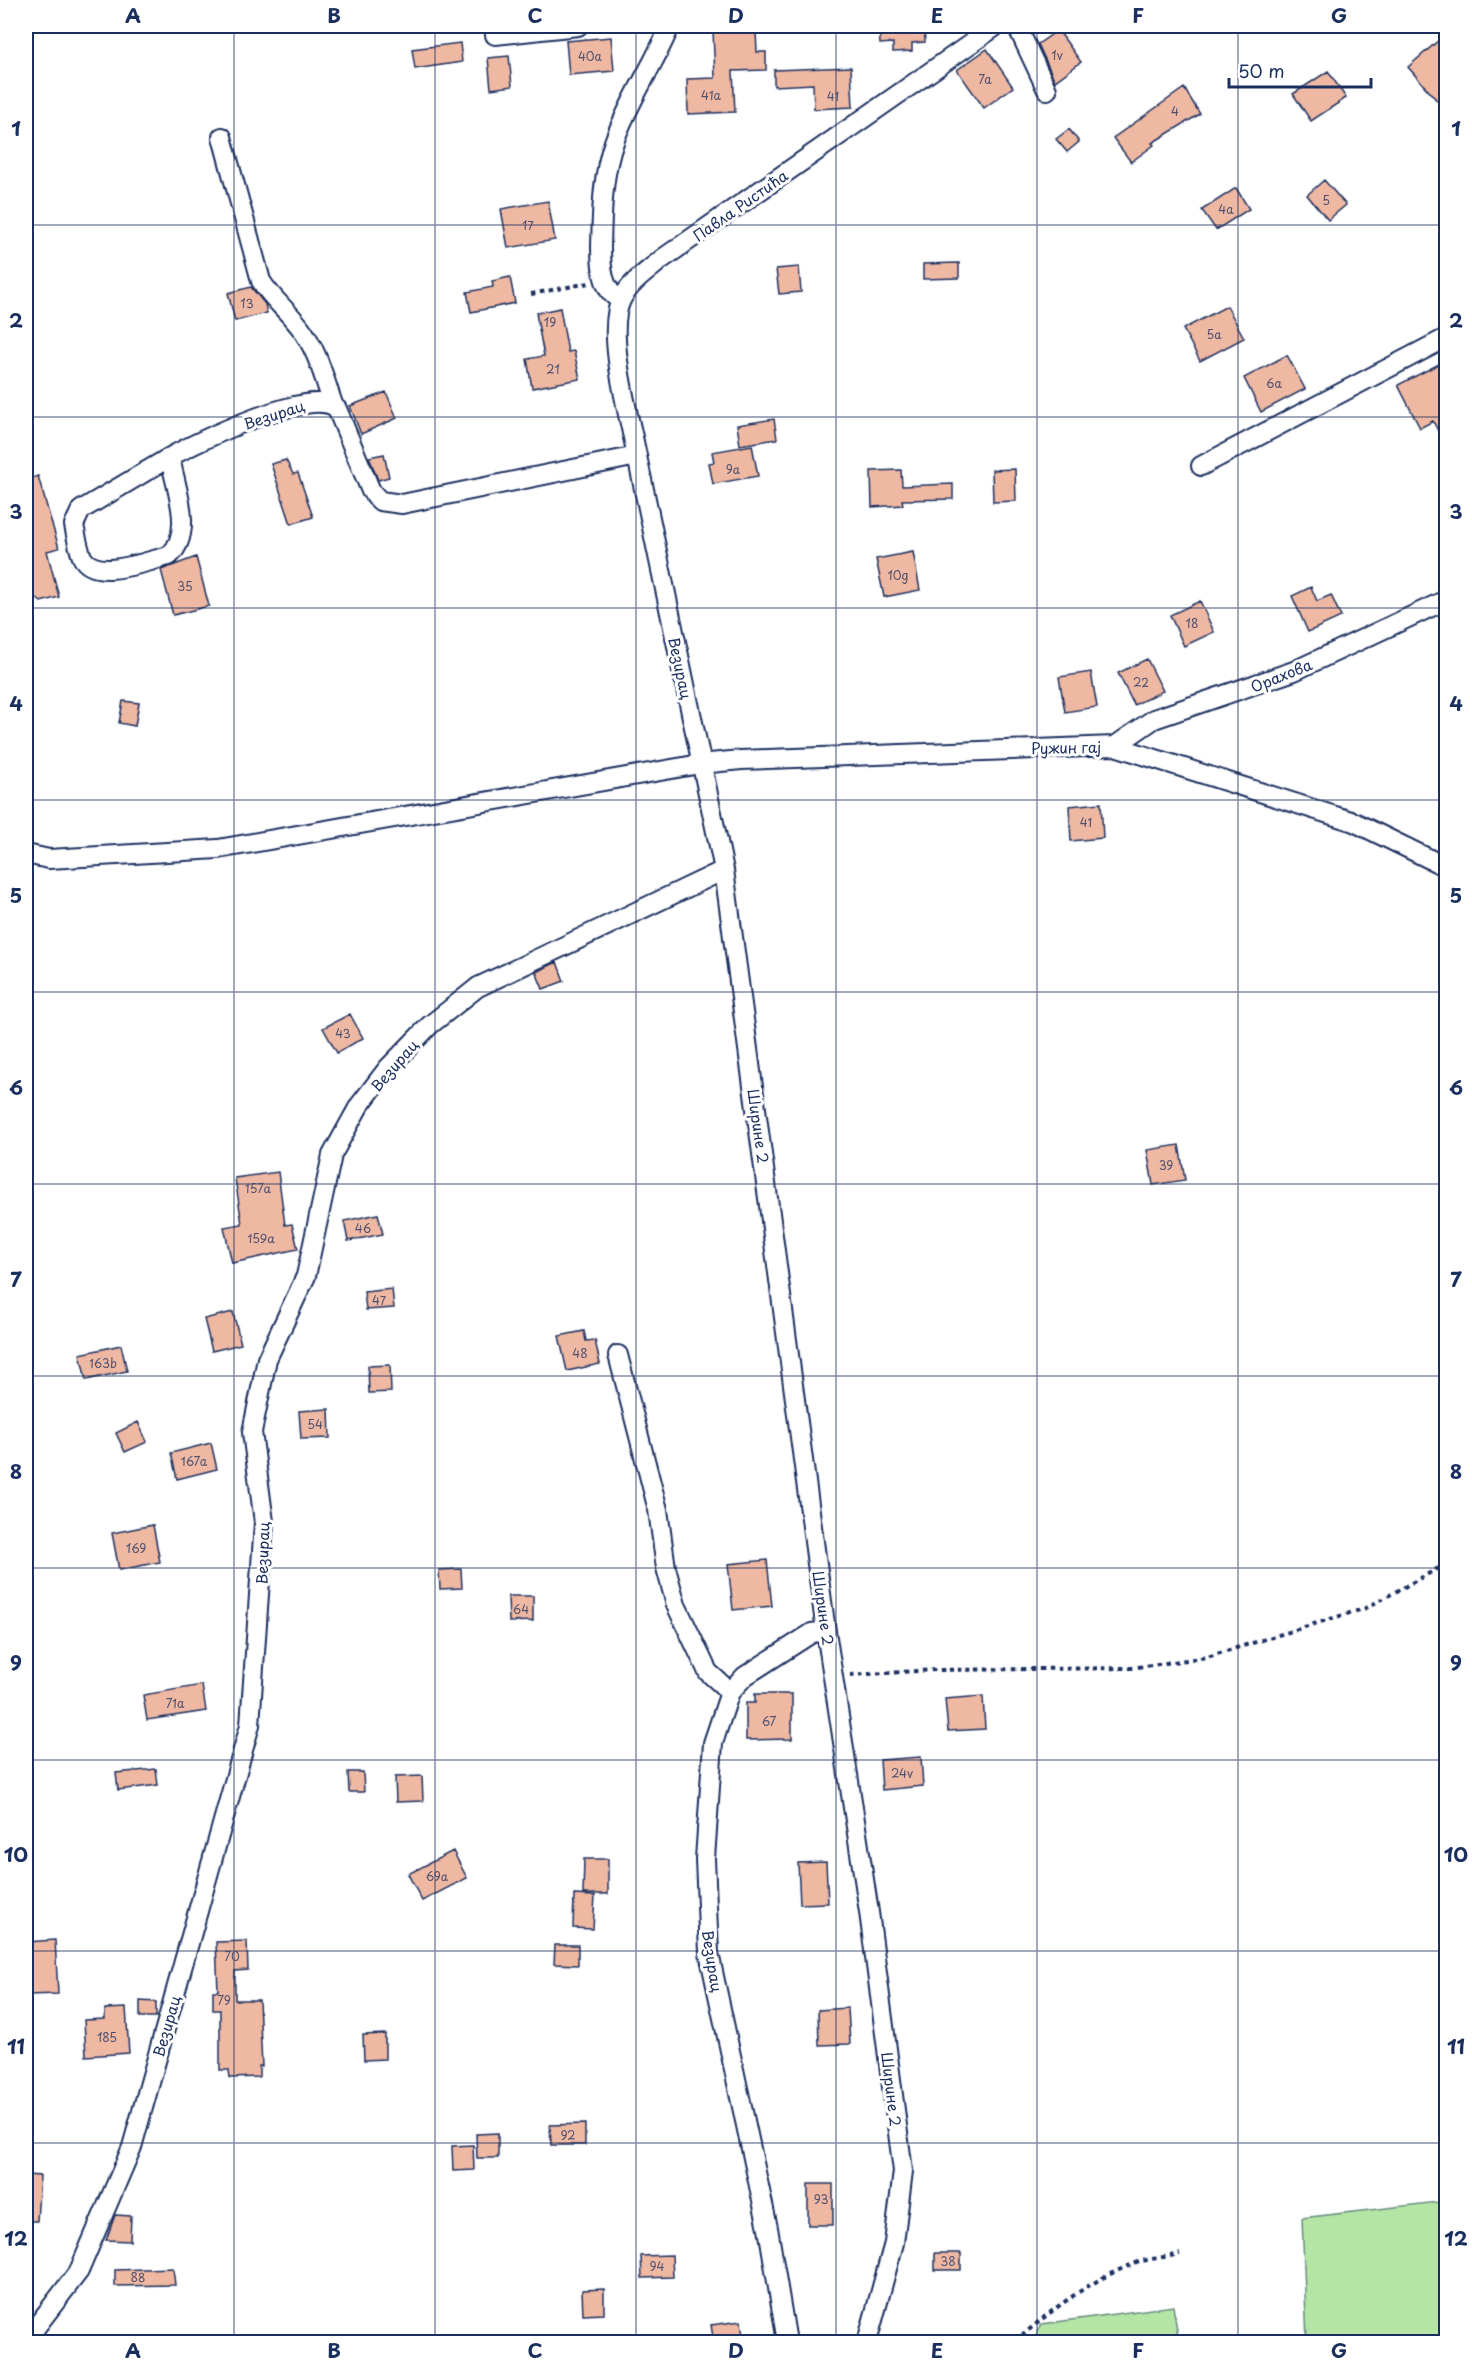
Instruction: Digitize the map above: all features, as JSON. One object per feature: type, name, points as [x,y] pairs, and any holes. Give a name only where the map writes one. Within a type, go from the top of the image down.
[{"type":"street","points":[[495,35],[578,26]]},
{"type":"street","points":[[621,300],[612,295],[605,280],[601,241],[605,176],[614,141],[670,26]]},
{"type":"street","name":"Павла Ристића","points":[[637,456],[616,348],[615,320],[621,300],[641,277],[662,260],[996,26]]},
{"type":"street","points":[[1017,26],[1047,90]]},
{"type":"street","points":[[222,137],[261,281],[270,297],[300,326],[308,340],[371,491],[380,501],[402,504],[637,456]]},
{"type":"street","points":[[1201,466],[1446,338]]},
{"type":"street","name":"Везирац","points":[[170,457],[183,526],[180,542],[175,550],[169,556],[106,570],[92,568],[82,557],[74,525],[81,510],[170,457],[207,437],[296,405],[319,401],[333,404]]},
{"type":"street","name":"Везирац","points":[[26,2340],[79,2271],[132,2147],[250,1725],[264,1522],[252,1432],[267,1359],[306,1276],[332,1155],[359,1106],[388,1068],[430,1025],[478,987],[724,870],[637,456]]},
{"type":"street","name":"Орахова","points":[[1115,746],[1154,718],[1294,671],[1446,600]]},
{"type":"street","name":"Ружин гај","points":[[26,855],[49,859],[218,849],[700,764],[878,754],[1115,746],[1354,822],[1446,867]]},
{"type":"street","name":"Ширине 2","points":[[724,870],[826,1631],[871,1924],[903,2172],[894,2243],[867,2343]]},
{"type":"street","points":[[618,1355],[658,1510],[666,1568],[676,1605],[708,1672],[730,1692]]},
{"type":"street","name":"Везирац","points":[[787,2343],[768,2228],[709,1953],[705,1859],[713,1743],[730,1692],[745,1676],[812,1633],[826,1631]]},
{"type":"path","points":[[531,294],[605,280]]},
{"type":"path","points":[[834,1676],[936,1670],[1131,1668],[1207,1657],[1366,1608],[1446,1564]]},
{"type":"path","points":[[1015,2343],[1058,2305],[1110,2276],[1139,2262],[1180,2254]]},
{"type":"green space","points":[[1446,2201],[1446,2342],[1307,2342],[1302,2218]]},
{"type":"green space","points":[[1173,2306],[1179,2342],[1033,2342],[1042,2324]]},
{"type":"building","points":[[879,26],[924,26],[925,42],[912,43],[912,51],[893,52],[893,43],[880,44]]},
{"type":"building","points":[[1058,30],[1081,62],[1055,81],[1038,44]]},
{"type":"building","points":[[756,31],[757,52],[766,52],[766,70],[733,71],[735,112],[688,114],[687,79],[715,78],[713,32]]},
{"type":"building","points":[[1446,34],[1446,111],[1408,67]]},
{"type":"building","points":[[611,37],[614,71],[569,75],[566,41]]},
{"type":"building","points":[[460,43],[462,62],[415,69],[412,49]]},
{"type":"building","points":[[987,49],[1013,87],[984,108],[957,70]]},
{"type":"building","points":[[509,56],[512,86],[491,89],[488,58]]},
{"type":"building","points":[[851,67],[853,107],[814,109],[813,84],[774,86],[774,70]]},
{"type":"building","points":[[1328,71],[1346,98],[1311,121],[1293,94]]},
{"type":"building","points":[[1184,88],[1200,114],[1152,143],[1154,145],[1131,162],[1113,138]]},
{"type":"building","points":[[1069,129],[1079,142],[1067,152],[1056,139]]},
{"type":"building","points":[[1324,180],[1346,205],[1328,220],[1307,195]]},
{"type":"building","points":[[1236,188],[1249,209],[1216,230],[1202,210]]},
{"type":"building","points":[[548,201],[555,240],[508,248],[501,209]]},
{"type":"building","points":[[959,263],[959,278],[923,279],[923,264]]},
{"type":"building","points":[[799,267],[801,292],[779,294],[776,269]]},
{"type":"building","points":[[510,277],[515,303],[471,312],[467,292],[493,287],[492,281]]},
{"type":"building","points":[[251,287],[265,304],[267,313],[235,321],[228,293]]},
{"type":"building","points":[[1227,306],[1244,338],[1200,361],[1183,329]]},
{"type":"building","points":[[560,308],[568,352],[574,351],[580,379],[532,388],[527,359],[544,356],[536,313]]},
{"type":"building","points":[[1287,355],[1305,389],[1261,412],[1244,378]]},
{"type":"building","points":[[1441,363],[1446,372],[1446,447],[1433,421],[1420,428],[1398,385]]},
{"type":"building","points":[[386,392],[397,418],[361,434],[350,406]]},
{"type":"building","points":[[774,419],[777,439],[740,445],[737,425]]},
{"type":"building","points":[[752,445],[758,476],[713,484],[709,463],[714,462],[712,452]]},
{"type":"building","points":[[384,454],[389,477],[378,480],[369,457]]},
{"type":"building","points":[[286,460],[293,474],[298,473],[313,517],[291,524],[271,464]]},
{"type":"building","points":[[1015,469],[1016,501],[993,502],[992,470]]},
{"type":"building","points":[[901,470],[902,486],[953,484],[953,499],[902,500],[903,505],[872,507],[871,471]]},
{"type":"building","points":[[38,476],[59,548],[47,551],[59,597],[41,602],[26,590],[26,480]]},
{"type":"building","points":[[913,552],[920,590],[884,597],[876,559]]},
{"type":"building","points":[[196,557],[209,606],[173,615],[161,570]]},
{"type":"building","points":[[1311,587],[1317,601],[1331,595],[1341,617],[1308,632],[1292,596]]},
{"type":"building","points":[[1200,601],[1214,632],[1184,646],[1170,615]]},
{"type":"building","points":[[1147,659],[1163,691],[1134,705],[1118,673]]},
{"type":"building","points":[[1091,672],[1097,707],[1065,712],[1059,677]]},
{"type":"building","points":[[123,701],[139,703],[135,726],[119,723]]},
{"type":"building","points":[[1101,803],[1103,838],[1071,841],[1069,806]]},
{"type":"building","points":[[557,962],[564,981],[543,989],[536,972]]},
{"type":"building","points":[[350,1014],[363,1038],[337,1053],[323,1028]]},
{"type":"building","points":[[1179,1145],[1185,1180],[1153,1185],[1147,1150]]},
{"type":"building","points":[[278,1172],[285,1225],[292,1224],[298,1249],[232,1263],[224,1227],[242,1224],[235,1178]]},
{"type":"building","points":[[378,1214],[383,1234],[348,1241],[344,1221]]},
{"type":"building","points":[[392,1289],[394,1308],[366,1310],[364,1292]]},
{"type":"building","points":[[233,1312],[241,1344],[212,1351],[204,1319]]},
{"type":"building","points":[[584,1331],[586,1341],[595,1340],[600,1364],[567,1371],[559,1336]]},
{"type":"building","points":[[121,1345],[127,1371],[86,1380],[80,1354]]},
{"type":"building","points":[[390,1365],[391,1392],[369,1393],[368,1366]]},
{"type":"building","points":[[329,1409],[330,1438],[301,1439],[299,1411]]},
{"type":"building","points":[[138,1422],[147,1442],[125,1452],[116,1433]]},
{"type":"building","points":[[211,1443],[217,1469],[177,1479],[171,1453]]},
{"type":"building","points":[[153,1525],[160,1562],[119,1570],[112,1533]]},
{"type":"building","points":[[767,1560],[772,1606],[733,1610],[728,1564]]},
{"type":"building","points":[[461,1569],[462,1588],[440,1589],[439,1570]]},
{"type":"building","points":[[508,1596],[533,1596],[533,1621],[509,1622]]},
{"type":"building","points":[[202,1685],[206,1711],[147,1720],[143,1695]]},
{"type":"building","points":[[755,1694],[792,1694],[792,1739],[746,1740],[746,1703],[755,1703]]},
{"type":"building","points":[[983,1696],[985,1729],[948,1731],[945,1699]]},
{"type":"building","points":[[921,1757],[923,1786],[882,1790],[880,1760]]},
{"type":"building","points":[[156,1769],[158,1785],[118,1790],[116,1773]]},
{"type":"building","points":[[348,1772],[363,1772],[364,1792],[349,1792]]},
{"type":"building","points":[[422,1776],[423,1801],[396,1802],[395,1777]]},
{"type":"building","points":[[453,1851],[467,1878],[422,1901],[408,1874]]},
{"type":"building","points":[[584,1859],[608,1859],[608,1894],[583,1894]]},
{"type":"building","points":[[826,1862],[828,1903],[800,1904],[798,1863]]},
{"type":"building","points":[[574,1895],[595,1896],[593,1929],[573,1928]]},
{"type":"building","points":[[55,1940],[58,1994],[28,1995],[26,1942]]},
{"type":"building","points":[[247,1941],[248,1970],[235,1971],[235,2000],[259,2000],[262,2066],[259,2066],[259,2077],[230,2078],[229,2070],[220,2070],[220,2010],[213,2010],[213,1991],[218,1991],[216,1942]]},
{"type":"building","points":[[555,1945],[578,1945],[578,1965],[554,1964]]},
{"type":"building","points":[[140,2001],[156,2002],[156,2017],[140,2017]]},
{"type":"building","points":[[126,2008],[129,2053],[86,2056],[84,2020],[105,2019],[105,2009]]},
{"type":"building","points":[[848,2008],[850,2044],[819,2045],[818,2010]]},
{"type":"building","points":[[385,2034],[385,2059],[364,2060],[363,2035]]},
{"type":"building","points":[[585,2124],[585,2145],[551,2145],[550,2125]]},
{"type":"building","points":[[498,2133],[498,2158],[477,2158],[476,2134]]},
{"type":"building","points":[[473,2145],[474,2170],[453,2171],[452,2146]]},
{"type":"building","points":[[26,2175],[40,2176],[37,2221],[26,2221]]},
{"type":"building","points":[[808,2184],[833,2184],[833,2225],[808,2225]]},
{"type":"building","points":[[115,2215],[131,2216],[130,2241],[106,2240]]},
{"type":"building","points":[[935,2253],[961,2253],[961,2270],[935,2270]]},
{"type":"building","points":[[672,2255],[673,2277],[642,2278],[641,2256]]},
{"type":"building","points":[[173,2268],[175,2285],[115,2286],[115,2270]]},
{"type":"building","points":[[604,2289],[604,2314],[583,2315],[582,2290]]},
{"type":"building","points":[[741,2321],[744,2343],[714,2343],[711,2325]]}]
